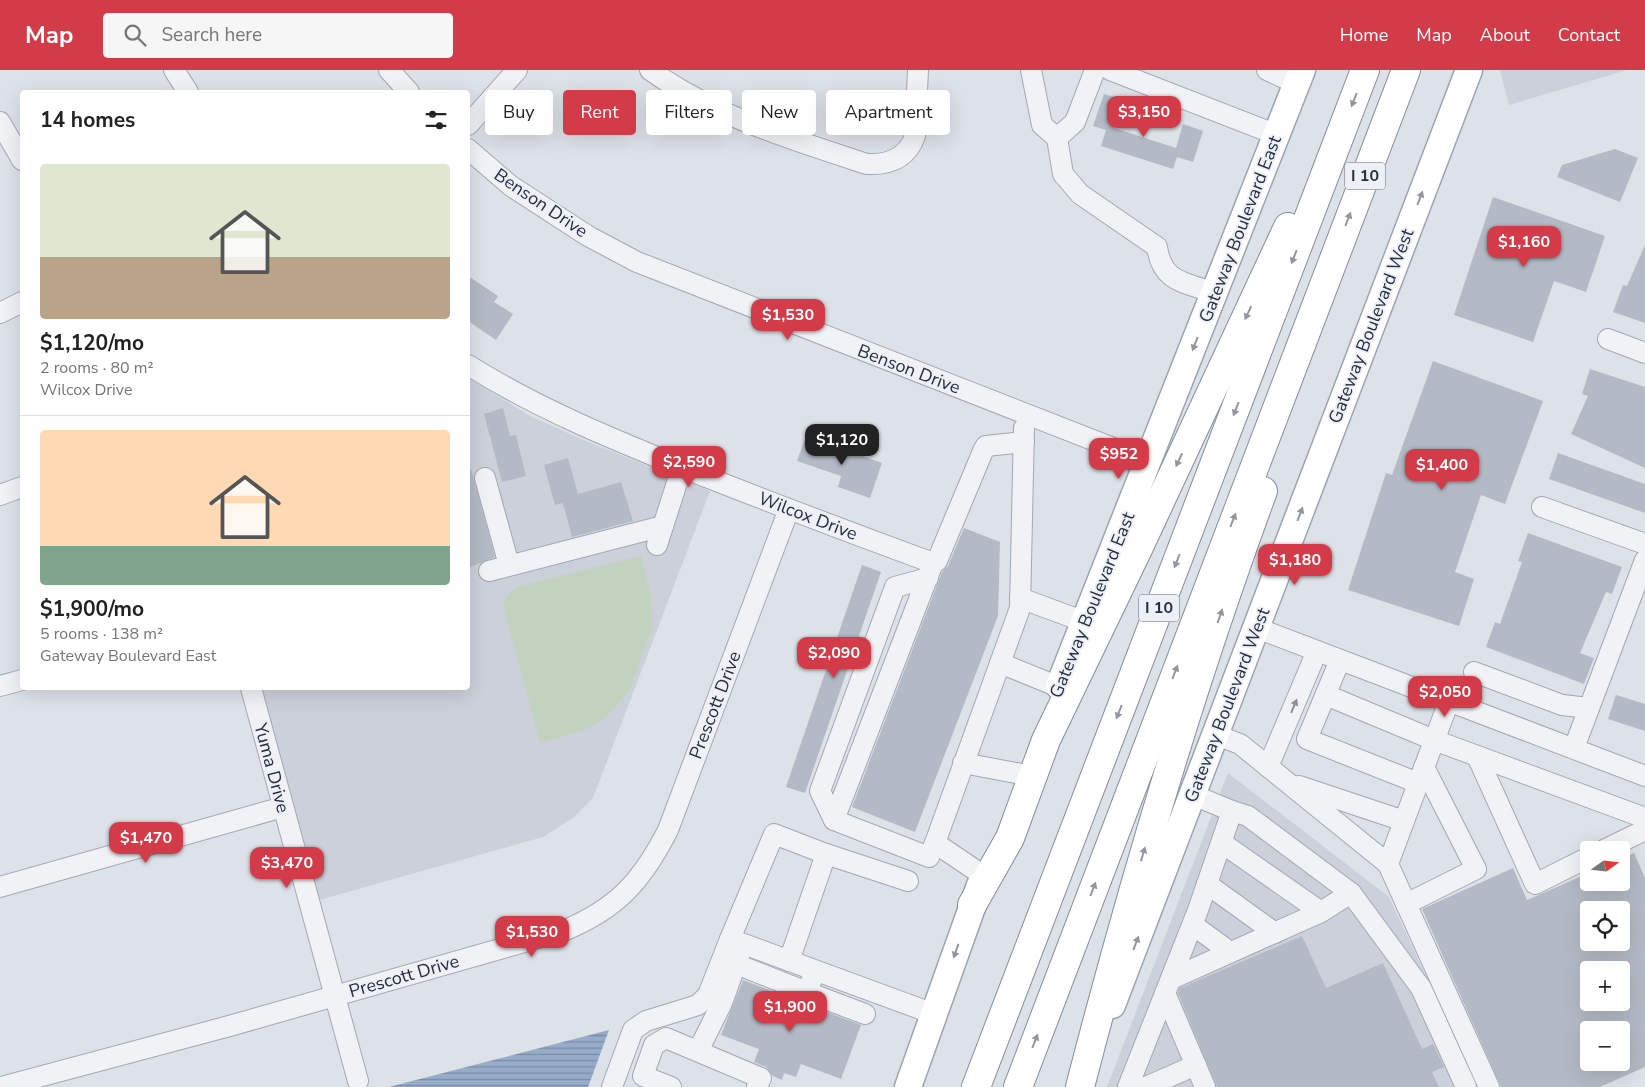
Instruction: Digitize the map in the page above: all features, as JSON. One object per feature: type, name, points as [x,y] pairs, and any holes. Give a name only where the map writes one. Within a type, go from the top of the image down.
[{"type":"highway","name":"I 10","points":[[976,1087],[1365,70]]},
{"type":"highway","name":"I 10","points":[[1018,1087],[1406,70]]},
{"type":"highway","points":[[972,904],[986,876],[1010,838],[1028,775],[1144,538],[1284,234],[1342,130]]},
{"type":"highway","points":[[1080,1087],[1116,945],[1156,810],[1246,541],[1300,393],[1324,281]]},
{"type":"main road","name":"Gateway Boulevard West","points":[[1080,1087],[1257,628],[1468,70]]},
{"type":"main road","name":"Gateway Boulevard East","points":[[1028,775],[1059,687],[1300,77]]},
{"type":"main road","points":[[908,1087],[972,904]]},
{"type":"street","points":[[174,70],[187,90]]},
{"type":"street","points":[[389,70],[407,90]]},
{"type":"street","points":[[470,124],[517,70]]},
{"type":"street","points":[[650,70],[712,106],[759,126],[867,164],[882,165],[906,153],[912,145],[915,136],[918,70]]},
{"type":"street","points":[[1031,70],[1042,125],[1058,138],[1063,174],[1080,194],[1158,247],[1159,262],[1168,276],[1215,293]]},
{"type":"street","points":[[1058,138],[1075,122],[1094,70]]},
{"type":"street","points":[[1110,70],[1277,135]]},
{"type":"street","points":[[1268,70],[1300,77]]},
{"type":"street","points":[[0,122],[20,157]]},
{"type":"street","name":"Benson Drive","points":[[470,151],[511,186],[588,236],[637,262],[1149,462]]},
{"type":"street","points":[[0,313],[20,303]]},
{"type":"street","points":[[1608,339],[1645,353]]},
{"type":"street","name":"Wilcox Drive","points":[[470,366],[542,408],[595,432],[789,509],[930,570]]},
{"type":"street","points":[[930,570],[895,587],[820,791],[834,820],[929,857],[1020,608],[1025,414]]},
{"type":"street","points":[[834,820],[930,570],[937,561],[986,446],[1024,442]]},
{"type":"street","points":[[657,545],[682,467]]},
{"type":"street","points":[[486,478],[509,565]]},
{"type":"street","points":[[0,494],[20,488]]},
{"type":"street","points":[[1542,507],[1645,544]]},
{"type":"street","name":"Prescott Drive","points":[[0,1087],[563,931],[606,911],[626,894],[652,862],[668,830],[789,509]]},
{"type":"street","points":[[489,571],[663,526]]},
{"type":"street","points":[[1574,748],[1645,560]]},
{"type":"street","points":[[1020,598],[1085,622]]},
{"type":"street","points":[[1257,628],[1645,776]]},
{"type":"street","points":[[1268,767],[1317,651]]},
{"type":"street","points":[[1307,739],[1340,660]]},
{"type":"street","points":[[1000,664],[1059,687]]},
{"type":"street","points":[[1474,672],[1562,705],[1589,708]]},
{"type":"street","points":[[0,686],[20,681]]},
{"type":"street","name":"Yuma Drive","points":[[251,690],[358,1081]]},
{"type":"street","points":[[1326,695],[1434,740],[1645,818]]},
{"type":"street","points":[[1388,864],[1449,701]]},
{"type":"street","points":[[1283,730],[1421,775],[1476,869],[1406,904]]},
{"type":"street","points":[[1216,735],[1240,744],[1388,864],[1489,1087]]},
{"type":"street","points":[[1477,756],[1535,884],[1580,862]]},
{"type":"street","points":[[964,764],[1028,775]]},
{"type":"street","points":[[1285,781],[1404,821]]},
{"type":"street","points":[[1193,794],[1248,816],[1351,893],[1421,988],[1466,1087]]},
{"type":"street","points":[[0,887],[283,807]]},
{"type":"street","points":[[1128,1087],[1192,924],[1232,811]]},
{"type":"street","points":[[1622,841],[1645,830]]},
{"type":"street","points":[[612,1087],[633,1030],[646,1021],[698,1005],[708,995],[736,941],[774,834],[826,854],[908,881]]},
{"type":"street","points":[[1222,842],[1321,912]]},
{"type":"street","points":[[935,843],[986,876]]},
{"type":"street","points":[[789,961],[826,854]]},
{"type":"street","points":[[1207,884],[1275,933]]},
{"type":"street","points":[[1168,986],[1230,952],[1321,912],[1351,893]]},
{"type":"street","points":[[1192,924],[1230,952]]},
{"type":"street","points":[[736,941],[934,1014]]},
{"type":"street","points":[[698,1051],[722,1003],[736,964],[736,941]]},
{"type":"street","points":[[736,964],[865,1014]]},
{"type":"street","points":[[807,992],[815,970]]},
{"type":"street","points":[[1168,986],[1205,1087]]},
{"type":"street","points":[[671,1087],[642,1076],[654,1044],[666,1038],[761,1078],[757,1087]]},
{"type":"street","points":[[1146,1087],[1196,1065]]},
{"type":"shaded area","points":[[1500,70],[1627,70],[1509,105]]},
{"type":"shaded area","points":[[470,379],[530,416],[581,439],[710,491],[593,798],[573,818],[543,837],[319,900],[262,690],[470,690]]},
{"type":"shaded area","points":[[1228,773],[1389,897],[1478,1087],[1107,1087]]},
{"type":"green space","points":[[641,556],[651,596],[652,627],[630,689],[607,716],[587,729],[540,743],[503,605],[507,596],[516,587]]},
{"type":"water","points":[[609,1030],[588,1087],[389,1087]]},
{"type":"building","points":[[1104,94],[1123,100],[1114,128],[1176,148],[1183,124],[1203,131],[1193,162],[1177,157],[1173,169],[1101,146],[1106,130],[1093,126]]},
{"type":"building","points":[[1615,149],[1638,158],[1620,202],[1557,177],[1562,165]]},
{"type":"building","points":[[1493,197],[1605,236],[1586,292],[1554,281],[1533,342],[1454,315]]},
{"type":"building","points":[[1645,245],[1645,323],[1613,312],[1623,285],[1627,286]]},
{"type":"building","points":[[470,277],[498,296],[494,302],[513,314],[496,340],[470,322]]},
{"type":"building","points":[[1433,361],[1543,401],[1505,504],[1481,495],[1455,572],[1474,579],[1459,626],[1348,590],[1386,473],[1392,475]]},
{"type":"building","points":[[1590,369],[1645,387],[1645,468],[1571,434],[1588,396],[1582,394]]},
{"type":"building","points":[[503,408],[510,436],[516,435],[526,476],[502,482],[484,414]]},
{"type":"building","points":[[806,436],[882,463],[870,498],[838,487],[841,476],[797,461]]},
{"type":"building","points":[[1558,453],[1645,484],[1645,513],[1549,479]]},
{"type":"building","points":[[568,458],[578,494],[621,482],[633,521],[572,537],[563,503],[555,505],[544,465]]},
{"type":"building","points":[[470,469],[471,469],[495,557],[470,567]]},
{"type":"building","points":[[964,528],[1000,542],[998,616],[915,832],[852,807],[942,572],[948,566]]},
{"type":"building","points":[[1528,533],[1622,567],[1612,594],[1606,592],[1580,653],[1594,658],[1584,684],[1486,647],[1495,622],[1500,624],[1522,562],[1518,561]]},
{"type":"building","points":[[862,565],[881,572],[805,793],[786,787]]},
{"type":"building","points":[[1616,695],[1645,704],[1645,731],[1608,719]]},
{"type":"building","points":[[1634,853],[1645,878],[1645,1067],[1600,1087],[1501,1087],[1422,909],[1513,868],[1527,900],[1580,877],[1580,891],[1630,891],[1630,855]]},
{"type":"building","points":[[1302,936],[1326,988],[1383,963],[1422,1049],[1433,1044],[1444,1067],[1432,1072],[1439,1087],[1217,1087],[1178,993],[1180,988]]},
{"type":"building","points":[[743,980],[861,1025],[841,1079],[801,1064],[796,1077],[784,1073],[782,1080],[773,1076],[766,1067],[754,1062],[759,1049],[721,1035]]}]
